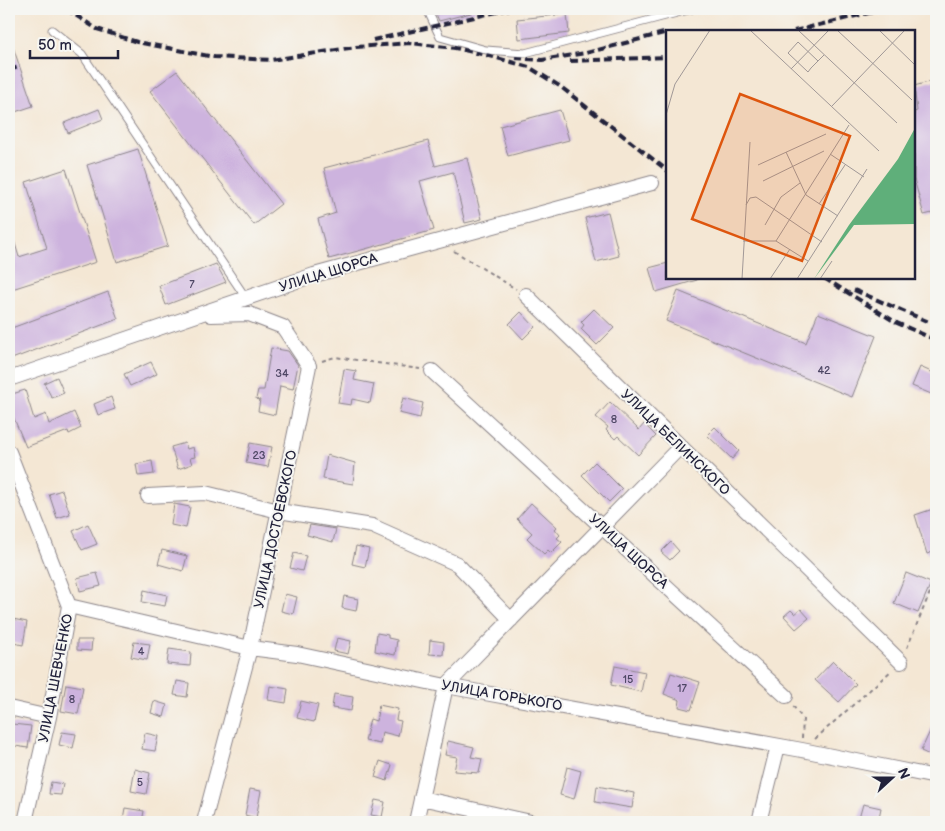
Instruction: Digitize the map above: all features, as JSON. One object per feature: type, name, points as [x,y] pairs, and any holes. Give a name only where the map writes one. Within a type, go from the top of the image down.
[{"type":"street","name":"УЛИЦА ЩОРСА","points":[[9,379],[314,275],[652,183]]},
{"type":"street","name":"УЛИЦА БЕЛИНСКОГО","points":[[526,295],[902,662]]},
{"type":"street","points":[[198,315],[249,314],[283,327],[309,366]]},
{"type":"street","name":"УЛИЦА ДОСТОЕВСКОГО","points":[[204,822],[250,648],[309,366]]},
{"type":"street","name":"УЛИЦА ЩОРСА","points":[[432,371],[786,696]]},
{"type":"street","points":[[416,822],[446,686],[680,446]]},
{"type":"street","name":"УЛИЦА ШЕВЧЕНКО","points":[[9,452],[69,606],[49,717],[25,822]]},
{"type":"street","points":[[148,496],[205,493],[279,511],[372,526],[457,564],[511,620]]},
{"type":"street","name":"УЛИЦА ГОРЬКОГО","points":[[69,606],[250,648],[297,654],[446,686],[802,750],[936,777]]},
{"type":"street","points":[[9,708],[49,717]]},
{"type":"street","points":[[759,822],[778,746]]},
{"type":"street","points":[[421,798],[531,822]]},
{"type":"lane","points":[[427,9],[440,37],[486,50],[525,53],[692,9]]},
{"type":"lane","points":[[52,30],[82,54],[246,298]]},
{"type":"path","points":[[437,241],[526,295]]},
{"type":"path","points":[[309,366],[335,357],[432,371]]},
{"type":"path","points":[[802,750],[902,662],[936,578]]},
{"type":"path","points":[[786,696],[803,719],[802,750]]},
{"type":"building","points":[[434,9],[475,9],[475,12],[439,21]]},
{"type":"building","points":[[567,14],[569,33],[519,39],[517,19]]},
{"type":"building","points":[[11,41],[33,106],[9,114],[9,42]]},
{"type":"building","points":[[177,71],[281,204],[254,225],[150,91]]},
{"type":"building","points":[[936,80],[936,212],[924,215],[915,183],[915,112],[917,111],[915,86]]},
{"type":"building","points":[[99,109],[103,119],[68,133],[64,123]]},
{"type":"building","points":[[560,110],[569,140],[508,156],[500,126]]},
{"type":"building","points":[[428,141],[435,166],[467,158],[482,219],[465,223],[453,172],[420,181],[434,230],[329,259],[318,219],[336,213],[324,168]]},
{"type":"building","points":[[138,149],[168,246],[117,262],[87,165]]},
{"type":"building","points":[[66,169],[96,262],[9,290],[9,231],[11,230],[19,257],[47,248],[26,182]]},
{"type":"building","points":[[608,212],[619,256],[596,262],[585,218]]},
{"type":"building","points":[[216,264],[226,282],[166,305],[159,286]]},
{"type":"building","points":[[666,264],[666,279],[697,280],[656,292],[649,268]]},
{"type":"building","points":[[678,291],[806,343],[818,313],[876,336],[852,397],[666,321]]},
{"type":"building","points":[[108,292],[118,319],[9,360],[9,329]]},
{"type":"building","points":[[594,309],[614,328],[597,345],[581,329],[584,325],[581,322]]},
{"type":"building","points":[[521,312],[535,327],[523,339],[509,324]]},
{"type":"building","points":[[271,348],[288,351],[298,365],[293,389],[280,386],[275,415],[258,411],[260,400],[256,399],[258,390],[264,390]]},
{"type":"building","points":[[151,362],[157,374],[130,386],[124,374]]},
{"type":"building","points":[[920,367],[936,374],[936,396],[912,386]]},
{"type":"building","points":[[344,369],[356,371],[354,380],[374,384],[370,403],[352,399],[351,405],[338,403]]},
{"type":"building","points":[[57,377],[64,393],[52,398],[44,383]]},
{"type":"building","points":[[25,390],[34,419],[46,414],[49,424],[74,412],[81,428],[69,434],[68,431],[26,447],[13,416],[9,417],[9,395]]},
{"type":"building","points":[[111,397],[115,409],[98,415],[94,404]]},
{"type":"building","points":[[403,398],[423,403],[420,418],[399,413]]},
{"type":"building","points":[[610,402],[639,430],[644,424],[656,436],[638,455],[618,436],[615,439],[606,430],[608,427],[596,417]]},
{"type":"building","points":[[715,427],[739,451],[732,459],[707,435]]},
{"type":"building","points":[[185,443],[187,449],[193,447],[195,457],[190,458],[192,464],[178,469],[171,447]]},
{"type":"building","points":[[250,443],[272,447],[268,467],[246,463]]},
{"type":"building","points":[[327,455],[355,463],[353,484],[323,479]]},
{"type":"building","points":[[152,461],[154,474],[138,476],[136,464]]},
{"type":"building","points":[[595,462],[622,489],[609,502],[582,475]]},
{"type":"building","points":[[62,490],[70,514],[57,518],[49,494]]},
{"type":"building","points":[[531,503],[557,527],[555,529],[560,535],[557,538],[562,542],[551,553],[548,550],[544,554],[527,538],[532,533],[517,519]]},
{"type":"building","points":[[174,504],[190,507],[186,528],[171,525]]},
{"type":"building","points":[[936,508],[936,551],[927,554],[915,515]]},
{"type":"building","points":[[88,524],[97,544],[82,550],[73,531]]},
{"type":"building","points":[[310,525],[336,529],[333,542],[307,535]]},
{"type":"building","points":[[671,542],[679,551],[670,560],[661,552]]},
{"type":"building","points":[[356,546],[369,549],[365,567],[352,564]]},
{"type":"building","points":[[162,550],[187,556],[183,571],[158,564]]},
{"type":"building","points":[[294,553],[306,556],[302,571],[290,568]]},
{"type":"building","points":[[97,573],[101,586],[80,591],[77,578]]},
{"type":"building","points":[[906,573],[931,583],[918,613],[894,603]]},
{"type":"building","points":[[144,590],[167,595],[165,606],[142,602]]},
{"type":"building","points":[[285,594],[297,597],[293,614],[281,611]]},
{"type":"building","points":[[344,596],[358,599],[356,611],[342,608]]},
{"type":"building","points":[[801,609],[809,618],[796,629],[784,616],[791,610],[795,614]]},
{"type":"building","points":[[13,619],[27,622],[23,645],[9,642]]},
{"type":"building","points":[[377,633],[388,635],[388,638],[397,640],[395,655],[375,651]]},
{"type":"building","points":[[337,638],[351,641],[348,654],[334,651]]},
{"type":"building","points":[[77,640],[92,640],[91,651],[77,650]]},
{"type":"building","points":[[430,640],[444,642],[443,655],[429,654]]},
{"type":"building","points":[[134,642],[150,644],[147,660],[131,657]]},
{"type":"building","points":[[169,649],[191,652],[190,666],[167,664]]},
{"type":"building","points":[[833,661],[856,684],[839,702],[815,680]]},
{"type":"building","points":[[615,666],[645,672],[641,692],[611,685]]},
{"type":"building","points":[[671,673],[700,682],[691,710],[679,707],[680,700],[664,694]]},
{"type":"building","points":[[177,681],[189,683],[187,697],[174,695]]},
{"type":"building","points":[[66,684],[83,687],[78,714],[61,711]]},
{"type":"building","points":[[270,686],[288,689],[286,703],[268,700]]},
{"type":"building","points":[[334,694],[353,697],[351,711],[332,708]]},
{"type":"building","points":[[154,701],[167,705],[164,717],[151,713]]},
{"type":"building","points":[[301,701],[318,705],[314,722],[297,718]]},
{"type":"building","points":[[379,705],[398,709],[396,720],[401,721],[398,736],[382,732],[380,744],[365,741],[370,719],[376,721]]},
{"type":"building","points":[[936,718],[936,758],[921,751]]},
{"type":"building","points":[[12,724],[31,726],[28,748],[9,745]]},
{"type":"building","points":[[62,732],[76,734],[73,748],[59,745]]},
{"type":"building","points":[[145,733],[158,736],[155,751],[142,749]]},
{"type":"building","points":[[448,741],[474,747],[471,757],[482,759],[479,773],[454,771],[457,757],[445,755]]},
{"type":"building","points":[[380,761],[392,765],[387,781],[375,777]]},
{"type":"building","points":[[567,767],[581,771],[574,799],[560,795]]},
{"type":"building","points":[[135,769],[150,773],[146,794],[131,791]]},
{"type":"building","points":[[51,782],[63,784],[61,795],[49,794]]},
{"type":"building","points":[[597,786],[634,793],[632,808],[595,802]]},
{"type":"building","points":[[250,789],[261,791],[256,818],[245,815]]},
{"type":"building","points":[[375,800],[385,802],[382,817],[371,815]]},
{"type":"building","points":[[863,804],[881,808],[878,822],[858,822]]},
{"type":"building","points":[[125,808],[144,811],[142,822],[123,819]]},
{"type":"railway","points":[[66,9],[97,29],[137,42],[214,57],[271,60],[356,47],[410,43],[455,48],[490,56],[529,67],[561,87],[666,169]]},
{"type":"railway","points":[[373,40],[510,9]]},
{"type":"railway","points":[[798,30],[885,9]]},
{"type":"railway","points":[[515,58],[542,60],[586,53],[664,33]]},
{"type":"railway","points":[[570,61],[666,57]]},
{"type":"railway","points":[[9,70],[19,67]]},
{"type":"railway","points":[[826,279],[897,323],[936,340]]},
{"type":"railway","points":[[854,290],[936,325]]}]
